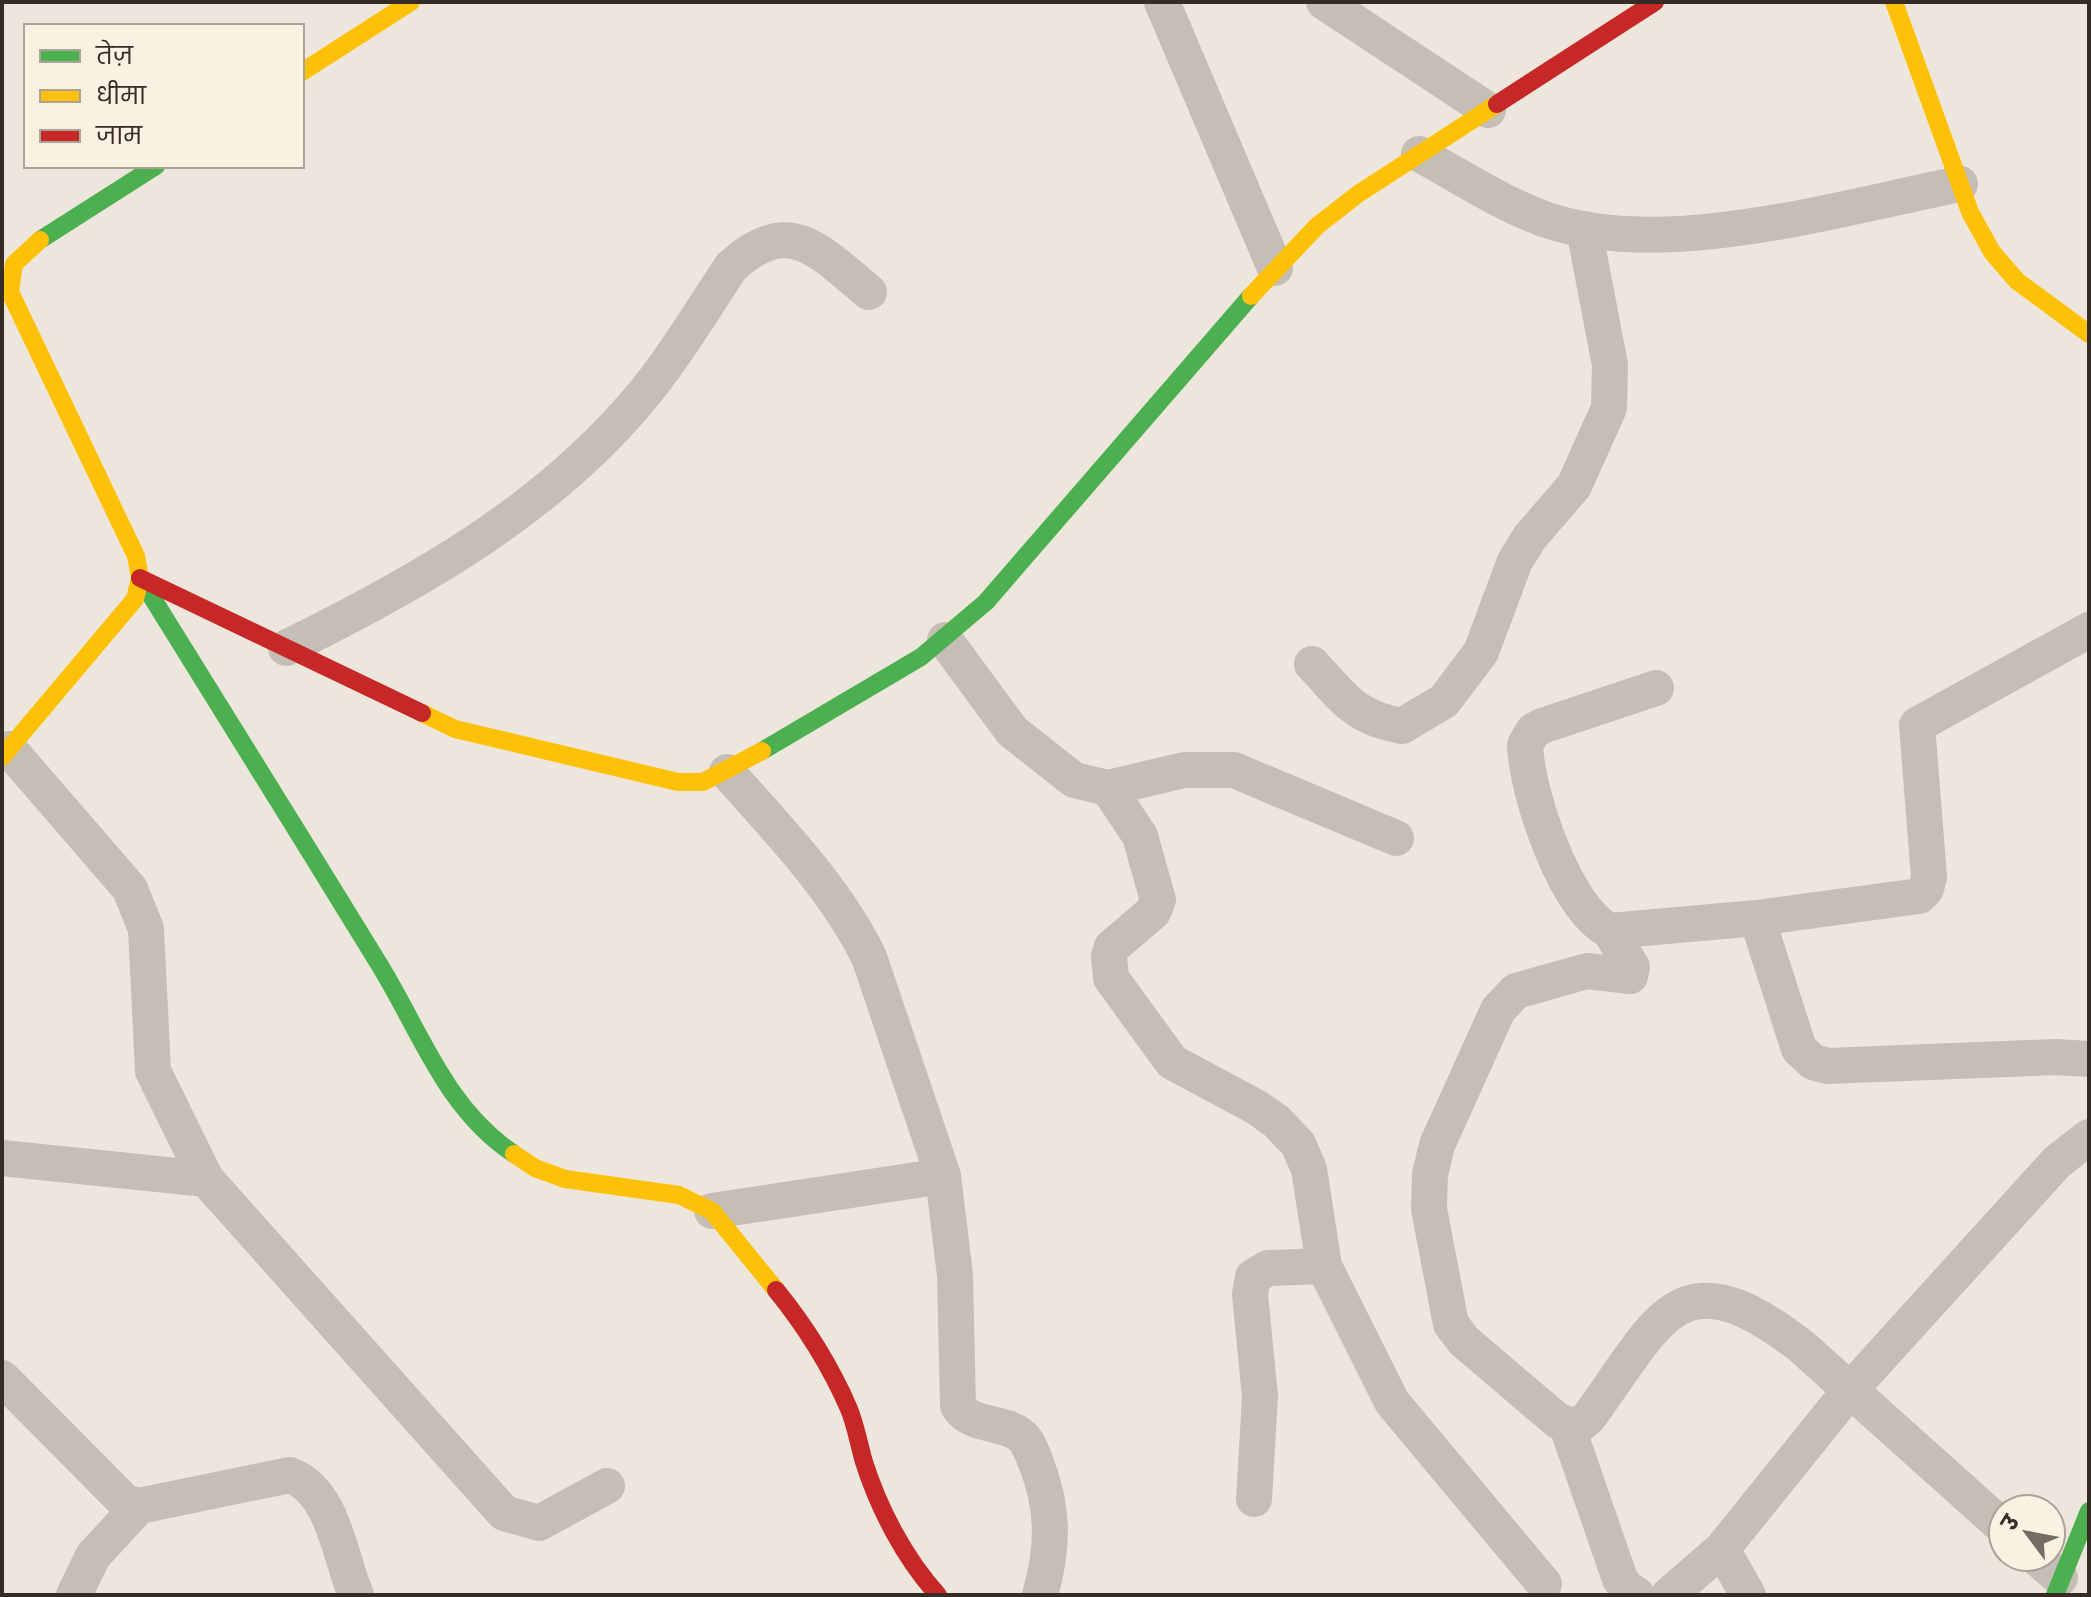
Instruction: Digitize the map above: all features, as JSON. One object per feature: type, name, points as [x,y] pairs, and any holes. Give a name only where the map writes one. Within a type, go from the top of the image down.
[{"type":"street","points":[[304,71],[411,2]]},
{"type":"street","points":[[1162,2],[1275,268]]},
{"type":"street","points":[[1324,2],[1488,110]]},
{"type":"street","points":[[140,578],[455,729],[678,782],[703,782],[727,772],[945,640],[986,602],[1275,268],[1338,210],[1655,2]]},
{"type":"street","points":[[1894,2],[1960,184],[1992,252],[2017,281],[2089,334]]},
{"type":"street","points":[[1419,154],[1511,204],[1544,219],[1584,229],[1675,234],[1727,228],[1960,184]]},
{"type":"street","points":[[153,168],[31,246],[14,264],[10,292],[136,556],[140,578],[396,991],[442,1080],[489,1137],[535,1168],[565,1179],[679,1195],[712,1211],[812,1335],[850,1411],[865,1465],[892,1526],[918,1573],[938,1595]]},
{"type":"street","points":[[1312,664],[1359,713],[1376,721],[1402,726],[1444,701],[1481,652],[1515,561],[1530,537],[1574,486],[1609,408],[1610,365],[1584,229]]},
{"type":"street","points":[[286,648],[393,595],[456,557],[560,477],[638,401],[731,267],[751,249],[772,240],[797,239],[821,253],[869,292]]},
{"type":"street","points":[[140,578],[135,599],[117,624],[6,753],[130,889],[140,909],[146,929],[153,1071],[206,1179],[504,1513],[539,1523],[607,1486]]},
{"type":"street","points":[[1610,931],[1757,918],[1914,898],[1923,893],[1929,877],[1917,725],[2089,630]]},
{"type":"street","points":[[945,640],[1012,731],[1074,780],[1108,788],[1184,770],[1234,770],[1396,838]]},
{"type":"street","points":[[1637,1595],[1626,1588],[1620,1579],[1567,1426],[1464,1341],[1451,1324],[1428,1191],[1437,1145],[1501,1003],[1516,991],[1587,971],[1627,978],[1632,967],[1610,931],[1585,911],[1555,858],[1525,745],[1533,731],[1542,726],[1656,688]]},
{"type":"street","points":[[727,772],[785,837],[860,940],[943,1176],[955,1275],[958,1406],[963,1414],[1011,1429],[1027,1442],[1051,1512],[1052,1540],[1040,1595]]},
{"type":"street","points":[[1108,788],[1140,836],[1158,900],[1153,912],[1112,947],[1109,956],[1111,978],[1172,1062],[1256,1107],[1276,1121],[1298,1144],[1309,1169],[1324,1266],[1392,1402],[1544,1584]]},
{"type":"street","points":[[1757,918],[1799,1049],[1813,1062],[1828,1066],[2056,1057],[2089,1059]]},
{"type":"street","points":[[1669,1595],[1722,1549],[1850,1390],[2057,1162],[2089,1137]]},
{"type":"street","points":[[2,1158],[206,1179]]},
{"type":"street","points":[[712,1211],[943,1176]]},
{"type":"street","points":[[1254,1499],[1260,1397],[1250,1294],[1253,1277],[1268,1268],[1324,1266]]},
{"type":"street","points":[[1567,1426],[1583,1424],[1655,1325],[1681,1305],[1696,1300],[1724,1300],[1769,1323],[1850,1390],[1987,1513]]},
{"type":"street","points":[[2,1378],[113,1493],[139,1506]]},
{"type":"street","points":[[74,1595],[93,1556],[139,1506],[290,1475],[307,1481],[319,1495],[356,1595]]},
{"type":"street","points":[[2050,1577],[2089,1511]]},
{"type":"street","points":[[1722,1549],[1748,1595]]},
{"type":"traffic: fast","points":[[40,240],[153,168]]},
{"type":"traffic: fast","points":[[762,751],[921,657],[986,602],[1251,296]]},
{"type":"traffic: fast","points":[[140,578],[379,964],[452,1092],[490,1135],[514,1154]]},
{"type":"traffic: fast","points":[[2055,1595],[2089,1511]]},
{"type":"traffic: slow","points":[[304,71],[411,2]]},
{"type":"traffic: slow","points":[[1894,2],[1970,212],[1992,252],[2017,281],[2089,334]]},
{"type":"traffic: slow","points":[[1251,296],[1317,226],[1358,194],[1497,104]]},
{"type":"traffic: slow","points":[[2,757],[135,599],[140,578],[136,556],[10,292],[14,264],[40,240]]},
{"type":"traffic: slow","points":[[422,713],[455,729],[678,782],[703,782],[762,751]]},
{"type":"traffic: slow","points":[[514,1154],[535,1168],[565,1179],[679,1195],[712,1211],[776,1290]]},
{"type":"traffic: jam","points":[[1497,104],[1655,2]]},
{"type":"traffic: jam","points":[[140,578],[422,713]]},
{"type":"traffic: jam","points":[[776,1290],[807,1332],[834,1377],[851,1415],[864,1462],[885,1515],[915,1566],[938,1595]]}]
